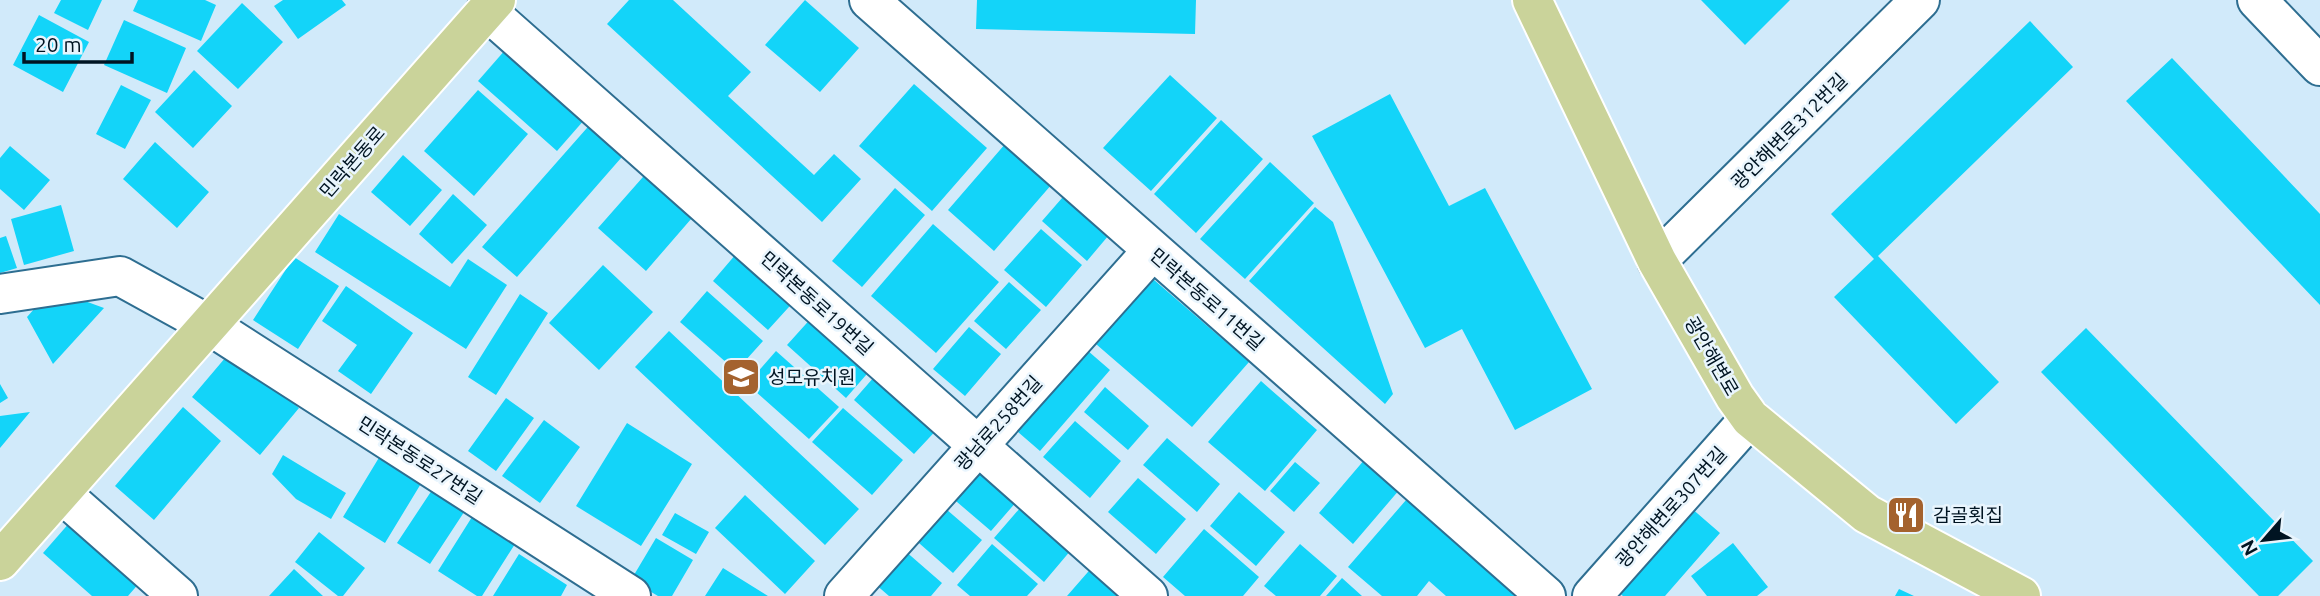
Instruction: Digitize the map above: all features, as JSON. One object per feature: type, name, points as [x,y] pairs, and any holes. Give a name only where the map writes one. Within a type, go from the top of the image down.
[{"type":"main road","name":"광안해변로","points":[[1532,0],[1657,261],[1735,397],[1750,418],[1867,514],[2021,596]]},
{"type":"main road","name":"민락본동로","points":[[0,561],[491,5]]},
{"type":"street","name":"민락본동로11번길","points":[[869,0],[1546,596]]},
{"type":"street","name":"광안해변로312번길","points":[[1657,261],[1920,0]]},
{"type":"street","points":[[2257,0],[2320,66]]},
{"type":"street","name":"민락본동로19번길","points":[[491,5],[978,446],[1148,596]]},
{"type":"street","name":"광남로258번길","points":[[844,596],[1152,251]]},
{"type":"street","points":[[0,294],[120,276],[209,325]]},
{"type":"street","name":"민락본동로27번길","points":[[209,325],[631,596]]},
{"type":"street","name":"광안해변로307번길","points":[[1592,596],[1750,418]]},
{"type":"street","points":[[61,493],[178,596]]},
{"type":"building","points":[[61,0],[102,0],[88,30],[54,13]]},
{"type":"building","points":[[138,0],[205,0],[216,5],[201,41],[133,11]]},
{"type":"building","points":[[283,0],[342,0],[346,5],[298,39],[274,6]]},
{"type":"building","points":[[629,0],[673,0],[751,72],[728,96],[814,175],[834,154],[861,179],[822,222],[607,24]]},
{"type":"building","points":[[805,0],[859,48],[820,92],[765,45]]},
{"type":"building","points":[[977,0],[1196,0],[1195,34],[976,29]]},
{"type":"building","points":[[1701,0],[1790,0],[1745,45]]},
{"type":"building","points":[[242,3],[283,42],[238,89],[197,51]]},
{"type":"building","points":[[39,15],[89,42],[63,92],[13,65]]},
{"type":"building","points":[[124,20],[186,48],[167,93],[104,65]]},
{"type":"building","points":[[2030,21],[2073,67],[1878,256],[1999,382],[1956,424],[1834,297],[1874,259],[1831,214]]},
{"type":"building","points":[[506,49],[585,119],[557,151],[478,81]]},
{"type":"building","points":[[2172,58],[2320,214],[2320,305],[2126,101]]},
{"type":"building","points":[[194,70],[232,106],[193,148],[155,112]]},
{"type":"building","points":[[1170,75],[1217,118],[1151,191],[1103,148]]},
{"type":"building","points":[[914,84],[987,148],[932,211],[859,146]]},
{"type":"building","points":[[121,85],[151,100],[125,149],[96,134]]},
{"type":"building","points":[[478,90],[528,134],[474,196],[424,151]]},
{"type":"building","points":[[1390,94],[1449,206],[1485,188],[1592,389],[1515,430],[1462,329],[1425,348],[1312,136]]},
{"type":"building","points":[[594,120],[628,150],[517,277],[482,247]]},
{"type":"building","points":[[1221,120],[1263,159],[1196,233],[1154,194]]},
{"type":"building","points":[[155,142],[209,192],[177,228],[123,179]]},
{"type":"building","points":[[1006,143],[1052,184],[994,251],[948,210]]},
{"type":"building","points":[[10,146],[50,180],[24,210],[0,189],[0,158]]},
{"type":"building","points":[[403,155],[442,190],[410,226],[371,192]]},
{"type":"building","points":[[1270,162],[1314,203],[1245,279],[1200,239]]},
{"type":"building","points":[[650,169],[698,211],[646,271],[598,228]]},
{"type":"building","points":[[895,188],[925,215],[862,287],[832,261]]},
{"type":"building","points":[[1069,190],[1114,229],[1087,261],[1042,221]]},
{"type":"building","points":[[453,194],[487,225],[452,264],[419,234]]},
{"type":"building","points":[[61,205],[74,251],[24,265],[11,219]]},
{"type":"building","points":[[1315,207],[1333,222],[1393,394],[1385,404],[1249,281]]},
{"type":"building","points":[[339,214],[450,287],[468,259],[507,285],[466,349],[315,252]]},
{"type":"building","points":[[933,224],[999,282],[936,353],[871,296]]},
{"type":"building","points":[[1041,229],[1082,265],[1046,307],[1004,270]]},
{"type":"building","points":[[6,236],[17,268],[0,273],[0,238]]},
{"type":"building","points":[[742,247],[798,297],[768,330],[713,281]]},
{"type":"building","points":[[294,257],[339,286],[298,349],[253,320]]},
{"type":"building","points":[[603,265],[653,312],[599,370],[549,323]]},
{"type":"building","points":[[1146,273],[1249,362],[1192,427],[1089,338]]},
{"type":"building","points":[[1009,282],[1041,310],[1006,349],[974,321]]},
{"type":"building","points":[[346,286],[413,333],[371,394],[338,371],[357,345],[322,321]]},
{"type":"building","points":[[52,289],[104,308],[53,364],[27,317]]},
{"type":"building","points":[[707,291],[763,341],[736,371],[680,322]]},
{"type":"building","points":[[520,294],[548,313],[496,395],[468,377]]},
{"type":"building","points":[[814,315],[873,367],[846,398],[787,345]]},
{"type":"building","points":[[969,327],[1001,354],[965,396],[933,369]]},
{"type":"building","points":[[2086,328],[2313,561],[2278,596],[2259,596],[2041,372]]},
{"type":"building","points":[[669,331],[859,509],[825,545],[635,367]]},
{"type":"building","points":[[1080,344],[1110,370],[1040,451],[1010,425]]},
{"type":"building","points":[[231,351],[299,408],[260,455],[192,397]]},
{"type":"building","points":[[776,351],[839,407],[809,439],[747,384]]},
{"type":"building","points":[[881,369],[943,423],[914,454],[854,400]]},
{"type":"building","points":[[1261,381],[1317,430],[1265,491],[1208,442]]},
{"type":"building","points":[[0,384],[8,398],[0,403]]},
{"type":"building","points":[[1105,387],[1149,426],[1128,450],[1084,412]]},
{"type":"building","points":[[506,398],[534,418],[496,471],[468,451]]},
{"type":"building","points":[[183,407],[221,441],[154,520],[115,486]]},
{"type":"building","points":[[843,408],[903,460],[872,495],[812,442]]},
{"type":"building","points":[[30,412],[0,448],[0,416]]},
{"type":"building","points":[[544,420],[580,447],[540,503],[502,476]]},
{"type":"building","points":[[1075,421],[1121,461],[1090,498],[1043,457]]},
{"type":"building","points":[[627,423],[692,464],[641,546],[576,506]]},
{"type":"building","points":[[1167,438],[1220,484],[1197,512],[1143,465]]},
{"type":"building","points":[[383,451],[425,477],[385,543],[343,517]]},
{"type":"building","points":[[976,451],[1024,493],[991,531],[943,490]]},
{"type":"building","points":[[1371,452],[1406,482],[1353,544],[1319,513]]},
{"type":"building","points":[[283,455],[346,493],[331,519],[296,499],[272,474]]},
{"type":"building","points":[[1295,462],[1320,483],[1294,512],[1270,491]]},
{"type":"building","points":[[1138,478],[1186,519],[1156,554],[1108,512]]},
{"type":"building","points":[[438,481],[470,503],[430,564],[397,543]]},
{"type":"building","points":[[1239,492],[1285,532],[1256,566],[1210,526]]},
{"type":"building","points":[[1413,492],[1528,596],[1446,596],[1429,581],[1417,596],[1382,596],[1348,567]]},
{"type":"building","points":[[745,495],[815,561],[785,594],[715,528]]},
{"type":"building","points":[[1027,500],[1077,543],[1044,582],[994,538]]},
{"type":"building","points":[[939,503],[982,540],[953,573],[911,536]]},
{"type":"building","points":[[1690,507],[1720,533],[1665,596],[1623,596],[1617,591]]},
{"type":"building","points":[[477,509],[520,536],[482,596],[477,596],[438,571]]},
{"type":"building","points":[[78,513],[147,574],[128,596],[92,596],[43,553]]},
{"type":"building","points":[[675,513],[709,532],[696,554],[662,535]]},
{"type":"building","points":[[1204,529],[1259,577],[1243,596],[1185,596],[1163,577]]},
{"type":"building","points":[[319,532],[365,568],[343,596],[338,596],[295,562]]},
{"type":"building","points":[[656,538],[693,560],[672,596],[658,596],[631,580]]},
{"type":"building","points":[[896,543],[942,583],[931,596],[889,596],[867,577]]},
{"type":"building","points":[[1733,543],[1768,587],[1757,596],[1707,596],[1691,576]]},
{"type":"building","points":[[992,544],[1038,584],[1027,596],[970,596],[957,585]]},
{"type":"building","points":[[1300,544],[1337,576],[1320,596],[1276,596],[1264,586]]},
{"type":"building","points":[[519,554],[567,585],[561,596],[493,596]]},
{"type":"building","points":[[1094,565],[1130,596],[1067,596]]},
{"type":"building","points":[[723,568],[768,596],[705,596]]},
{"type":"building","points":[[294,569],[323,596],[269,596]]},
{"type":"building","points":[[1342,578],[1362,596],[1326,596]]},
{"type":"building","points":[[1899,589],[1914,596],[1895,596]]},
{"type":"place","name":"성모유치원","points":[[741,377]]},
{"type":"place","name":"감골횟집","points":[[1906,515]]}]
